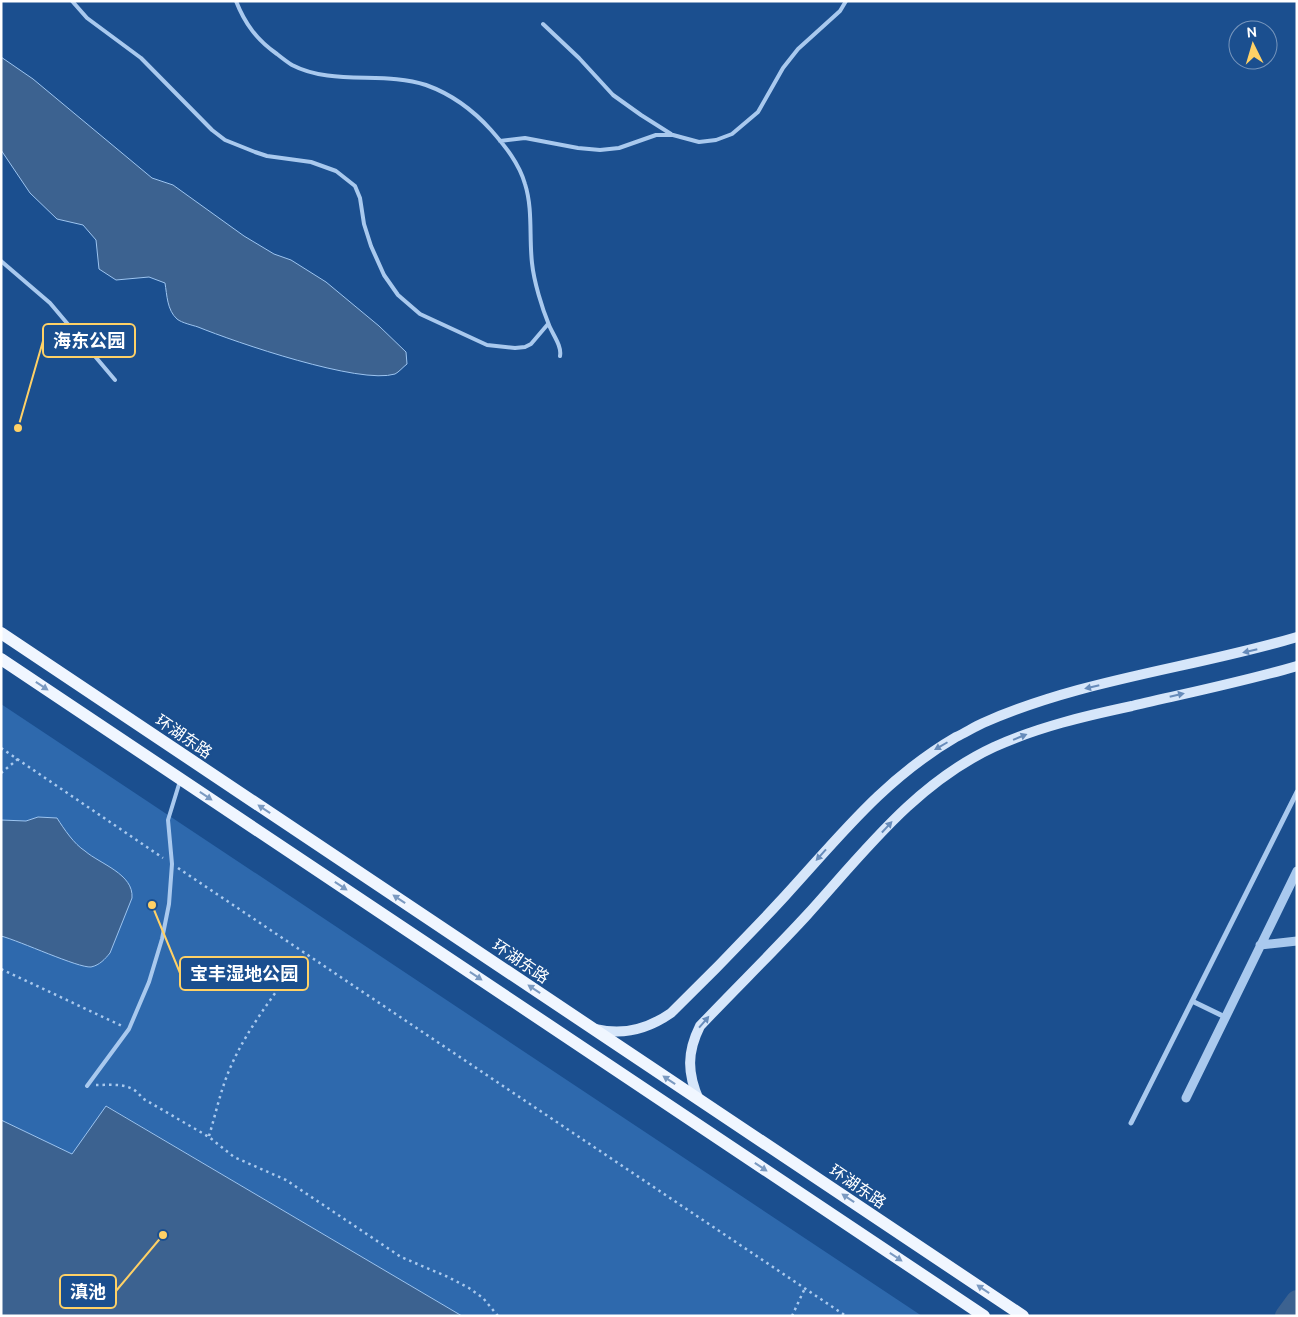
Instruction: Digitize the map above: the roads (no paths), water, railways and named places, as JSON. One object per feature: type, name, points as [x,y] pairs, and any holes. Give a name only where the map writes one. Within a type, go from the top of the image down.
[{"type":"main road","name":"环湖东路","points":[[1,633],[1023,1316]]},
{"type":"main road","points":[[592,1028],[614,1032],[638,1030],[655,1023],[671,1013],[784,896],[852,821],[888,786],[934,750],[981,723],[1031,703],[1256,650],[1297,637]]},
{"type":"main road","points":[[1,659],[984,1316]]},
{"type":"main road","points":[[700,1100],[694,1089],[690,1066],[692,1042],[700,1026],[806,916],[906,806],[950,773],[993,748],[1040,729],[1297,666]]},
{"type":"street","points":[[1131,1123],[1297,792]]},
{"type":"street","points":[[1186,1098],[1297,871]]},
{"type":"street","points":[[1260,945],[1297,941]]},
{"type":"street","points":[[1192,1001],[1225,1017]]},
{"type":"lane","points":[[72,1],[88,18],[140,58],[212,130],[225,140],[267,156],[310,162],[336,170],[355,186],[360,198],[370,246],[384,274],[398,295],[420,314],[487,345],[515,348],[531,344],[548,324]]},
{"type":"lane","points":[[236,1],[250,29],[263,44],[292,65],[326,75],[386,78],[424,85],[444,92],[469,108],[500,141],[514,159],[525,184],[529,210],[532,264],[548,324],[561,351],[560,356]]},
{"type":"lane","points":[[500,141],[525,138],[578,148],[600,150],[620,148],[656,135],[673,135],[699,142],[716,140],[732,134],[758,112],[783,68],[798,49],[840,11],[846,1]]},
{"type":"lane","points":[[543,24],[579,58],[613,95],[673,135]]},
{"type":"lane","points":[[1,261],[50,303],[115,380]]},
{"type":"lane","points":[[87,1086],[129,1029],[149,982],[162,939],[169,904],[172,864],[168,820],[180,779]]},
{"type":"waterway","points":[[1286,1316],[1297,1301]]},
{"type":"place","name":"海东公园","points":[[18,428]]},
{"type":"place","name":"宝丰湿地公园","points":[[152,905]]},
{"type":"place","name":"滇池","points":[[163,1235]]}]
